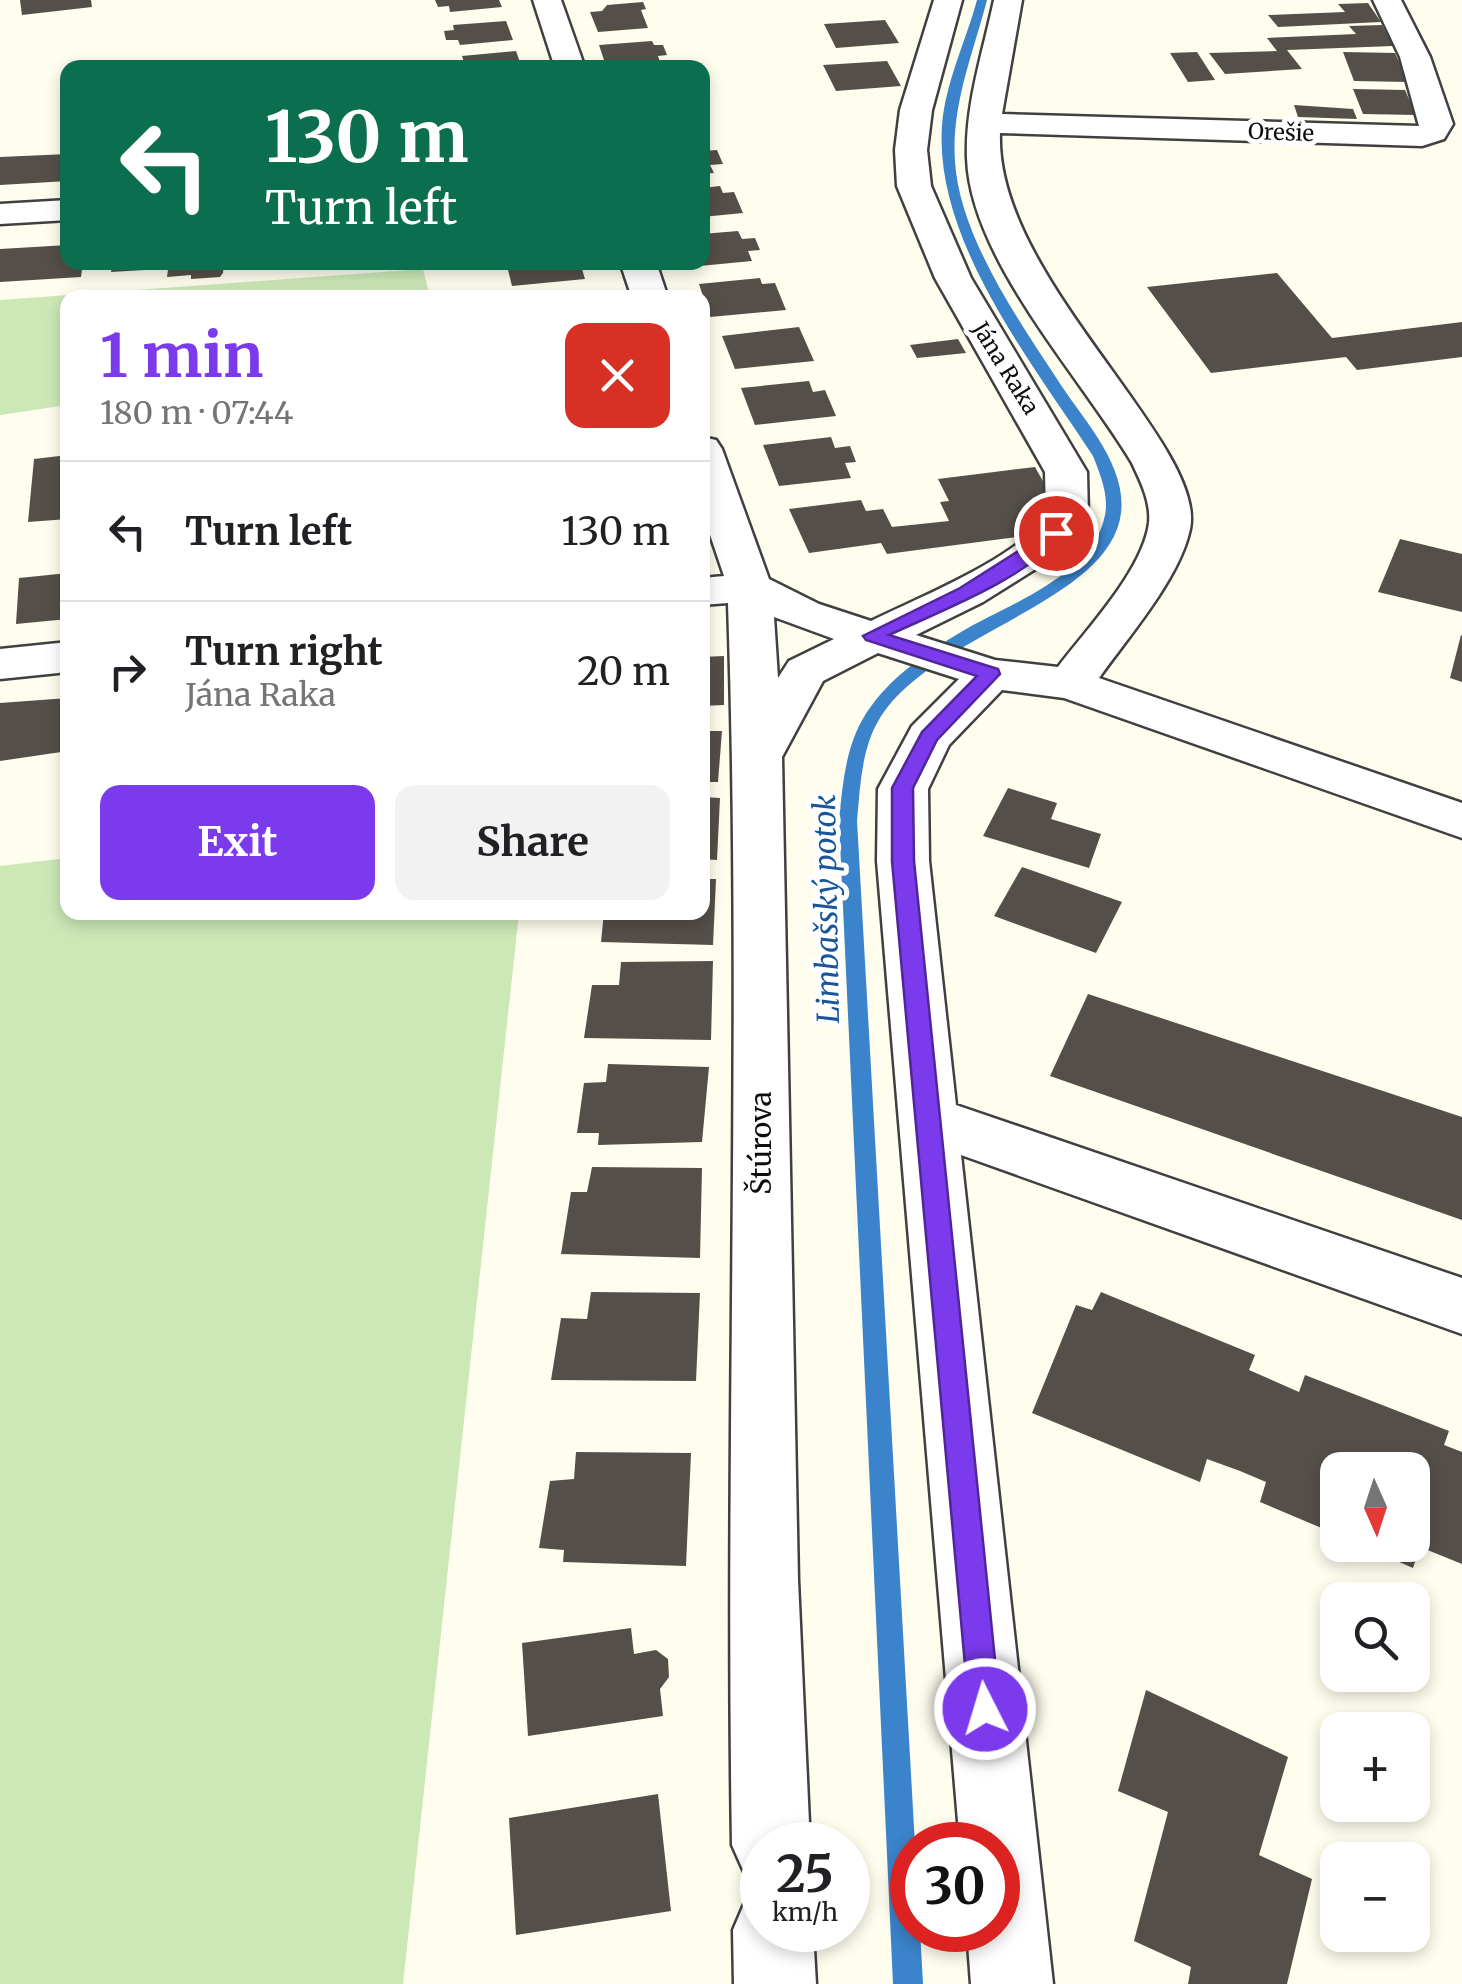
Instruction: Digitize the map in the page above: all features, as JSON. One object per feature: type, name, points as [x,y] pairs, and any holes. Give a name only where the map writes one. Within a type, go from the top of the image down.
[{"type":"street","points":[[547,0],[567,60]]},
{"type":"street","name":"Jána Raka","points":[[758,757],[805,671],[967,592],[1036,551],[1056,533],[1067,516],[1068,482],[1060,458],[953,278],[914,186],[911,150],[916,110],[948,0]]},
{"type":"street","points":[[1008,0],[986,123],[985,178],[1004,234],[1142,448],[1170,510],[1170,529],[1158,555],[1070,684]]},
{"type":"street","name":"Orešie","points":[[986,123],[1422,136],[1433,132],[1437,124],[1415,57],[1388,0]]},
{"type":"street","points":[[0,214],[60,210]]},
{"type":"street","name":"Štúrova","points":[[710,496],[758,757],[763,1580],[770,1822]]},
{"type":"street","points":[[726,589],[991,674],[1070,684],[1462,821]]},
{"type":"street","points":[[0,664],[60,658]]},
{"type":"street","points":[[991,674],[929,737],[903,788],[903,861],[1012,1984]]},
{"type":"street","points":[[927,1119],[1462,1306]]},
{"type":"street","points":[[774,1952],[775,1984]]},
{"type":"green space","points":[[423,270],[428,290],[136,290]]},
{"type":"green space","points":[[60,296],[60,406],[0,415],[0,300]]},
{"type":"green space","points":[[60,859],[60,920],[518,920],[403,1984],[0,1984],[0,866]]},
{"type":"building","points":[[20,0],[91,0],[92,7],[22,15]]},
{"type":"building","points":[[435,0],[499,0],[502,7],[450,12],[449,6],[438,7]]},
{"type":"building","points":[[643,2],[646,9],[641,10],[648,28],[598,32],[590,12],[602,11],[607,5]]},
{"type":"building","points":[[1368,3],[1381,22],[1278,27],[1268,15],[1345,12],[1338,4]]},
{"type":"building","points":[[885,20],[899,43],[836,48],[824,24]]},
{"type":"building","points":[[506,21],[513,40],[460,45],[458,40],[446,40],[444,31],[454,30],[453,25]]},
{"type":"building","points":[[1382,25],[1393,46],[1287,50],[1302,69],[1225,74],[1209,53],[1277,51],[1267,38],[1356,34],[1349,26]]},
{"type":"building","points":[[652,41],[654,45],[663,45],[667,55],[658,56],[659,60],[604,60],[599,45]]},
{"type":"building","points":[[516,51],[519,60],[463,60],[462,56]]},
{"type":"building","points":[[1197,52],[1215,80],[1188,82],[1170,53]]},
{"type":"building","points":[[1343,52],[1395,53],[1408,82],[1354,81]]},
{"type":"building","points":[[887,61],[901,86],[836,91],[823,65]]},
{"type":"building","points":[[1353,89],[1405,90],[1416,115],[1363,114]]},
{"type":"building","points":[[1294,105],[1353,109],[1357,119],[1298,117]]},
{"type":"building","points":[[710,150],[717,150],[723,164],[710,165]]},
{"type":"building","points":[[60,154],[60,181],[0,185],[0,157]]},
{"type":"building","points":[[720,186],[723,193],[734,192],[743,213],[710,216],[710,187]]},
{"type":"building","points":[[738,231],[742,239],[755,238],[760,250],[748,251],[752,261],[710,265],[710,233]]},
{"type":"building","points":[[60,245],[60,270],[82,270],[81,277],[0,282],[0,249]]},
{"type":"building","points":[[168,270],[223,270],[220,277],[167,277]]},
{"type":"building","points":[[508,270],[582,270],[585,279],[512,286]]},
{"type":"building","points":[[1277,273],[1332,338],[1462,322],[1462,357],[1357,370],[1346,357],[1211,373],[1147,287]]},
{"type":"building","points":[[760,278],[762,284],[775,283],[786,310],[710,317],[710,290],[701,290],[699,284]]},
{"type":"building","points":[[799,327],[814,361],[735,369],[722,336]]},
{"type":"building","points":[[958,339],[966,353],[917,358],[910,345]]},
{"type":"building","points":[[809,381],[813,392],[825,390],[836,416],[755,425],[741,388]]},
{"type":"building","points":[[831,437],[835,448],[850,446],[856,462],[845,463],[851,478],[779,486],[763,445]]},
{"type":"building","points":[[60,456],[60,520],[28,522],[34,459]]},
{"type":"building","points":[[1035,467],[1048,490],[1048,519],[1017,537],[887,554],[881,543],[809,553],[789,509],[861,500],[866,511],[883,509],[892,527],[949,521],[940,502],[949,501],[938,479]]},
{"type":"building","points":[[1400,539],[1462,554],[1462,612],[1378,592]]},
{"type":"building","points":[[60,574],[60,620],[16,624],[19,578]]},
{"type":"building","points":[[1462,636],[1462,682],[1450,678]]},
{"type":"building","points":[[724,656],[724,705],[710,706],[710,657]]},
{"type":"building","points":[[60,699],[60,752],[0,761],[0,703]]},
{"type":"building","points":[[710,731],[722,731],[718,782],[710,782]]},
{"type":"building","points":[[1008,788],[1057,803],[1051,819],[1101,834],[1089,868],[983,836]]},
{"type":"building","points":[[710,797],[720,798],[717,860],[710,860]]},
{"type":"building","points":[[1022,867],[1122,902],[1096,953],[994,916]]},
{"type":"building","points":[[710,879],[716,879],[713,945],[601,942],[603,920],[710,920]]},
{"type":"building","points":[[713,961],[711,1040],[584,1038],[592,985],[619,985],[621,962]]},
{"type":"building","points":[[1088,994],[1462,1117],[1462,1220],[1050,1076]]},
{"type":"building","points":[[608,1064],[709,1067],[702,1142],[598,1145],[599,1133],[577,1133],[584,1083],[606,1082]]},
{"type":"building","points":[[592,1167],[702,1168],[700,1258],[561,1254],[571,1192],[587,1192]]},
{"type":"building","points":[[591,1292],[700,1293],[696,1381],[551,1380],[561,1318],[587,1319]]},
{"type":"building","points":[[1101,1292],[1255,1355],[1249,1370],[1299,1392],[1305,1375],[1449,1431],[1444,1445],[1462,1452],[1462,1564],[1430,1551],[1430,1452],[1320,1452],[1320,1527],[1260,1502],[1266,1482],[1240,1471],[1207,1459],[1200,1482],[1032,1413],[1076,1305],[1092,1310]]},
{"type":"building","points":[[576,1452],[691,1453],[686,1566],[563,1562],[564,1550],[539,1548],[550,1481],[574,1479]]},
{"type":"building","points":[[631,1628],[634,1654],[656,1650],[668,1659],[669,1677],[660,1689],[663,1716],[528,1736],[522,1643]]},
{"type":"building","points":[[1146,1690],[1288,1757],[1259,1855],[1312,1879],[1287,1984],[1188,1984],[1191,1967],[1134,1941],[1168,1812],[1118,1791]]},
{"type":"building","points":[[658,1794],[671,1911],[516,1935],[509,1818]]},
{"type":"waterway","name":"Limbašský potok","points":[[908,1984],[848,821],[853,779],[868,723],[895,689],[951,646],[1074,573],[1106,537],[1113,515],[1110,485],[1100,456],[1000,298],[977,253],[949,167],[948,126],[954,94],[982,0]]},
{"type":"route","points":[[985,1709],[903,861],[903,788],[929,737],[991,674],[872,636],[967,592],[1036,551],[1056,533]]}]
